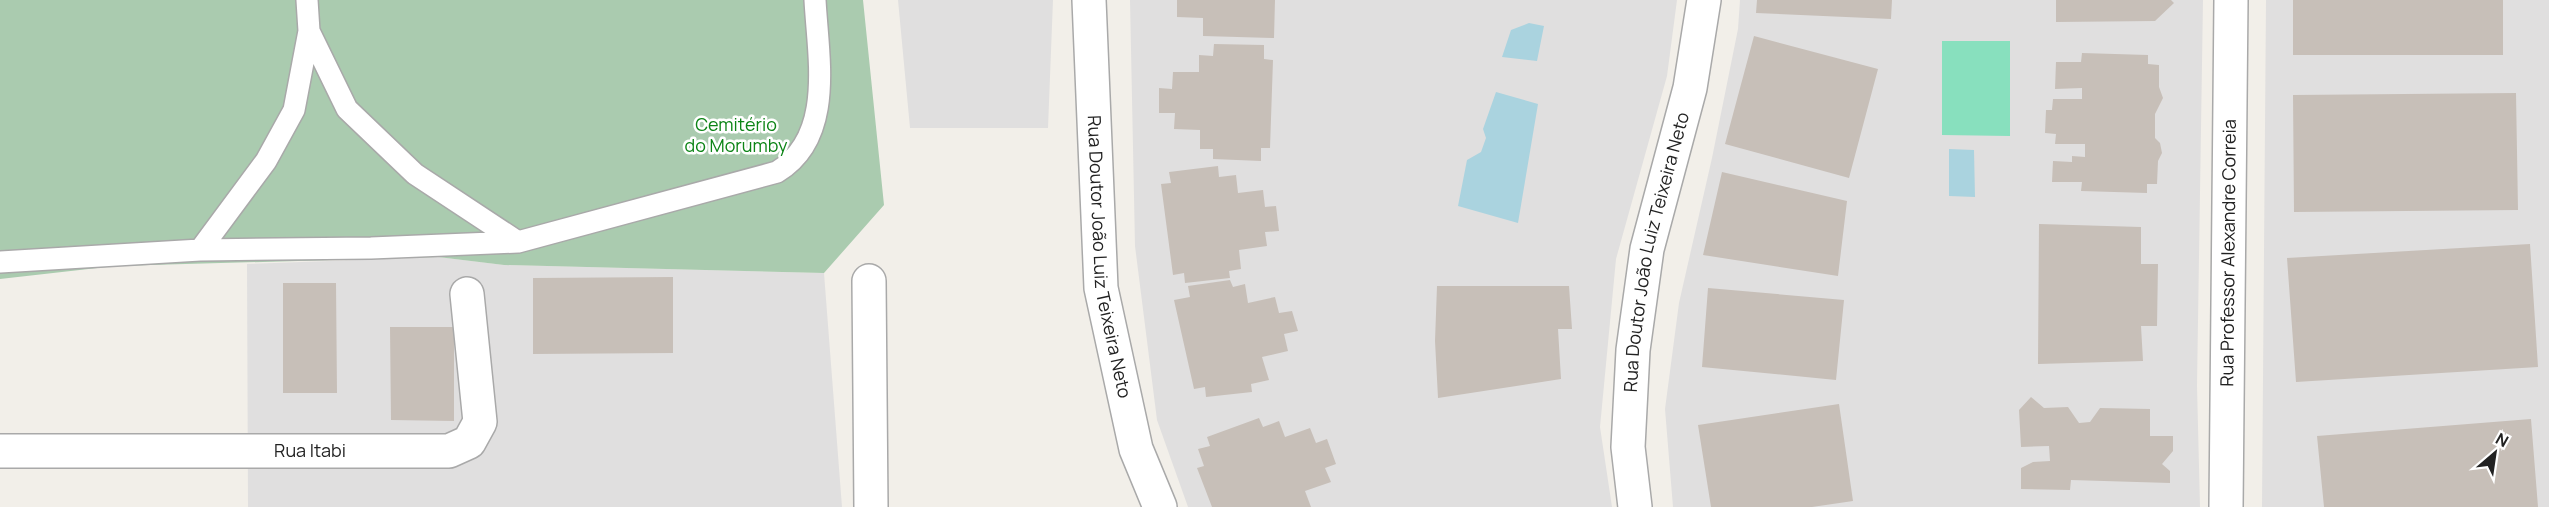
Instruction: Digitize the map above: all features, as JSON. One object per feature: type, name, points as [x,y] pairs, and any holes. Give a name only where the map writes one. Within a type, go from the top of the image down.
[{"type":"street","name":"Rua Doutor João Luiz Teixeira Neto","points":[[1089,0],[1101,288],[1136,449],[1160,507]]},
{"type":"street","name":"Rua Doutor João Luiz Teixeira Neto","points":[[1635,507],[1628,447],[1632,350],[1647,249],[1690,88],[1704,0]]},
{"type":"street","name":"Rua Professor Alexandre Correia","points":[[2226,507],[2231,0]]},
{"type":"street","points":[[869,280],[872,507]]},
{"type":"street","name":"Rua Itabi","points":[[0,451],[449,451],[469,442],[480,422],[467,294]]},
{"type":"lane","points":[[200,250],[266,161],[294,110],[309,31],[307,0]]},
{"type":"lane","points":[[0,262],[200,250],[371,248],[518,242],[777,172],[788,165],[808,142],[820,94],[815,0]]},
{"type":"lane","points":[[309,31],[347,110],[415,174],[518,242]]},
{"type":"shaded area","points":[[898,0],[1053,0],[1048,128],[910,128]]},
{"type":"shaded area","points":[[1130,0],[1677,0],[1667,76],[1616,259],[1600,427],[1612,507],[1188,507],[1157,420],[1135,246]]},
{"type":"shaded area","points":[[1740,0],[2203,0],[2197,386],[2200,507],[1673,507],[1665,409],[1679,303],[1738,29]]},
{"type":"shaded area","points":[[2266,0],[2549,0],[2549,507],[2262,507]]},
{"type":"shaded area","points":[[438,257],[504,265],[824,273],[842,507],[248,507],[247,264]]},
{"type":"green space","name":"Cemitério do Morumby","points":[[0,0],[863,0],[884,205],[824,273],[504,265],[438,257],[115,266],[0,279]]},
{"type":"green space","points":[[1942,41],[2010,41],[2010,136],[1942,135]]},
{"type":"water","points":[[1529,23],[1544,26],[1537,61],[1502,57],[1511,30]]},
{"type":"water","points":[[1496,92],[1538,104],[1518,223],[1458,206],[1467,160],[1481,152],[1486,138],[1483,129]]},
{"type":"water","points":[[1949,149],[1974,150],[1975,197],[1949,196]]},
{"type":"building","points":[[1177,0],[1275,0],[1274,38],[1203,36],[1203,18],[1177,17]]},
{"type":"building","points":[[1757,0],[1892,0],[1891,19],[1756,13]]},
{"type":"building","points":[[2056,0],[2171,0],[2174,3],[2155,21],[2056,22]]},
{"type":"building","points":[[2293,0],[2503,0],[2503,55],[2293,55]]},
{"type":"building","points":[[1754,36],[1878,69],[1849,178],[1725,144]]},
{"type":"building","points":[[1214,44],[1264,45],[1264,59],[1273,60],[1270,148],[1261,148],[1261,161],[1213,159],[1213,149],[1200,149],[1200,130],[1174,129],[1175,113],[1159,113],[1159,88],[1172,89],[1173,72],[1199,72],[1199,55],[1213,56]]},
{"type":"building","points":[[2082,53],[2148,55],[2148,64],[2159,65],[2159,87],[2163,98],[2155,114],[2155,138],[2160,143],[2162,153],[2158,161],[2157,184],[2147,184],[2147,193],[2081,191],[2082,182],[2052,182],[2053,161],[2072,162],[2072,156],[2085,157],[2085,144],[2055,144],[2056,134],[2045,133],[2046,110],[2052,110],[2053,99],[2082,99],[2082,88],[2055,89],[2056,62],[2081,62]]},
{"type":"building","points":[[2516,93],[2518,210],[2294,212],[2293,95]]},
{"type":"building","points":[[1218,166],[1219,177],[1236,175],[1238,193],[1263,190],[1265,207],[1276,206],[1279,231],[1265,232],[1267,246],[1239,250],[1241,269],[1229,271],[1230,278],[1185,283],[1184,273],[1173,275],[1161,184],[1171,183],[1169,172]]},
{"type":"building","points":[[1722,172],[1847,201],[1838,276],[1703,255]]},
{"type":"building","points":[[2039,224],[2141,227],[2141,264],[2158,264],[2157,326],[2141,326],[2143,361],[2038,364]]},
{"type":"building","points":[[2530,244],[2538,367],[2296,382],[2287,258]]},
{"type":"building","points":[[673,277],[673,353],[533,354],[533,278]]},
{"type":"building","points":[[1230,280],[1233,287],[1245,284],[1248,303],[1275,297],[1279,313],[1292,311],[1298,331],[1284,334],[1288,351],[1262,357],[1269,380],[1251,384],[1252,392],[1206,397],[1205,387],[1194,389],[1174,300],[1190,297],[1188,286]]},
{"type":"building","points":[[283,283],[336,283],[337,393],[283,393]]},
{"type":"building","points":[[1437,286],[1569,286],[1572,329],[1558,329],[1561,379],[1438,398],[1435,341]]},
{"type":"building","points":[[1708,288],[1844,300],[1836,380],[1702,367]]},
{"type":"building","points":[[390,327],[454,327],[454,421],[391,420]]},
{"type":"building","points":[[2031,397],[2044,408],[2068,407],[2079,423],[2090,422],[2100,408],[2150,409],[2150,436],[2173,436],[2173,451],[2162,464],[2170,471],[2170,483],[2071,480],[2070,490],[2021,489],[2021,468],[2033,462],[2050,461],[2049,446],[2021,447],[2019,410]]},
{"type":"building","points":[[1839,404],[1853,501],[1812,507],[1711,507],[1698,425]]},
{"type":"building","points":[[1259,418],[1263,427],[1279,421],[1285,437],[1310,428],[1316,443],[1327,439],[1336,464],[1325,468],[1331,482],[1305,491],[1311,507],[1212,507],[1197,468],[1204,466],[1198,449],[1210,446],[1207,437]]},
{"type":"building","points":[[2531,419],[2538,507],[2324,507],[2317,436]]}]
